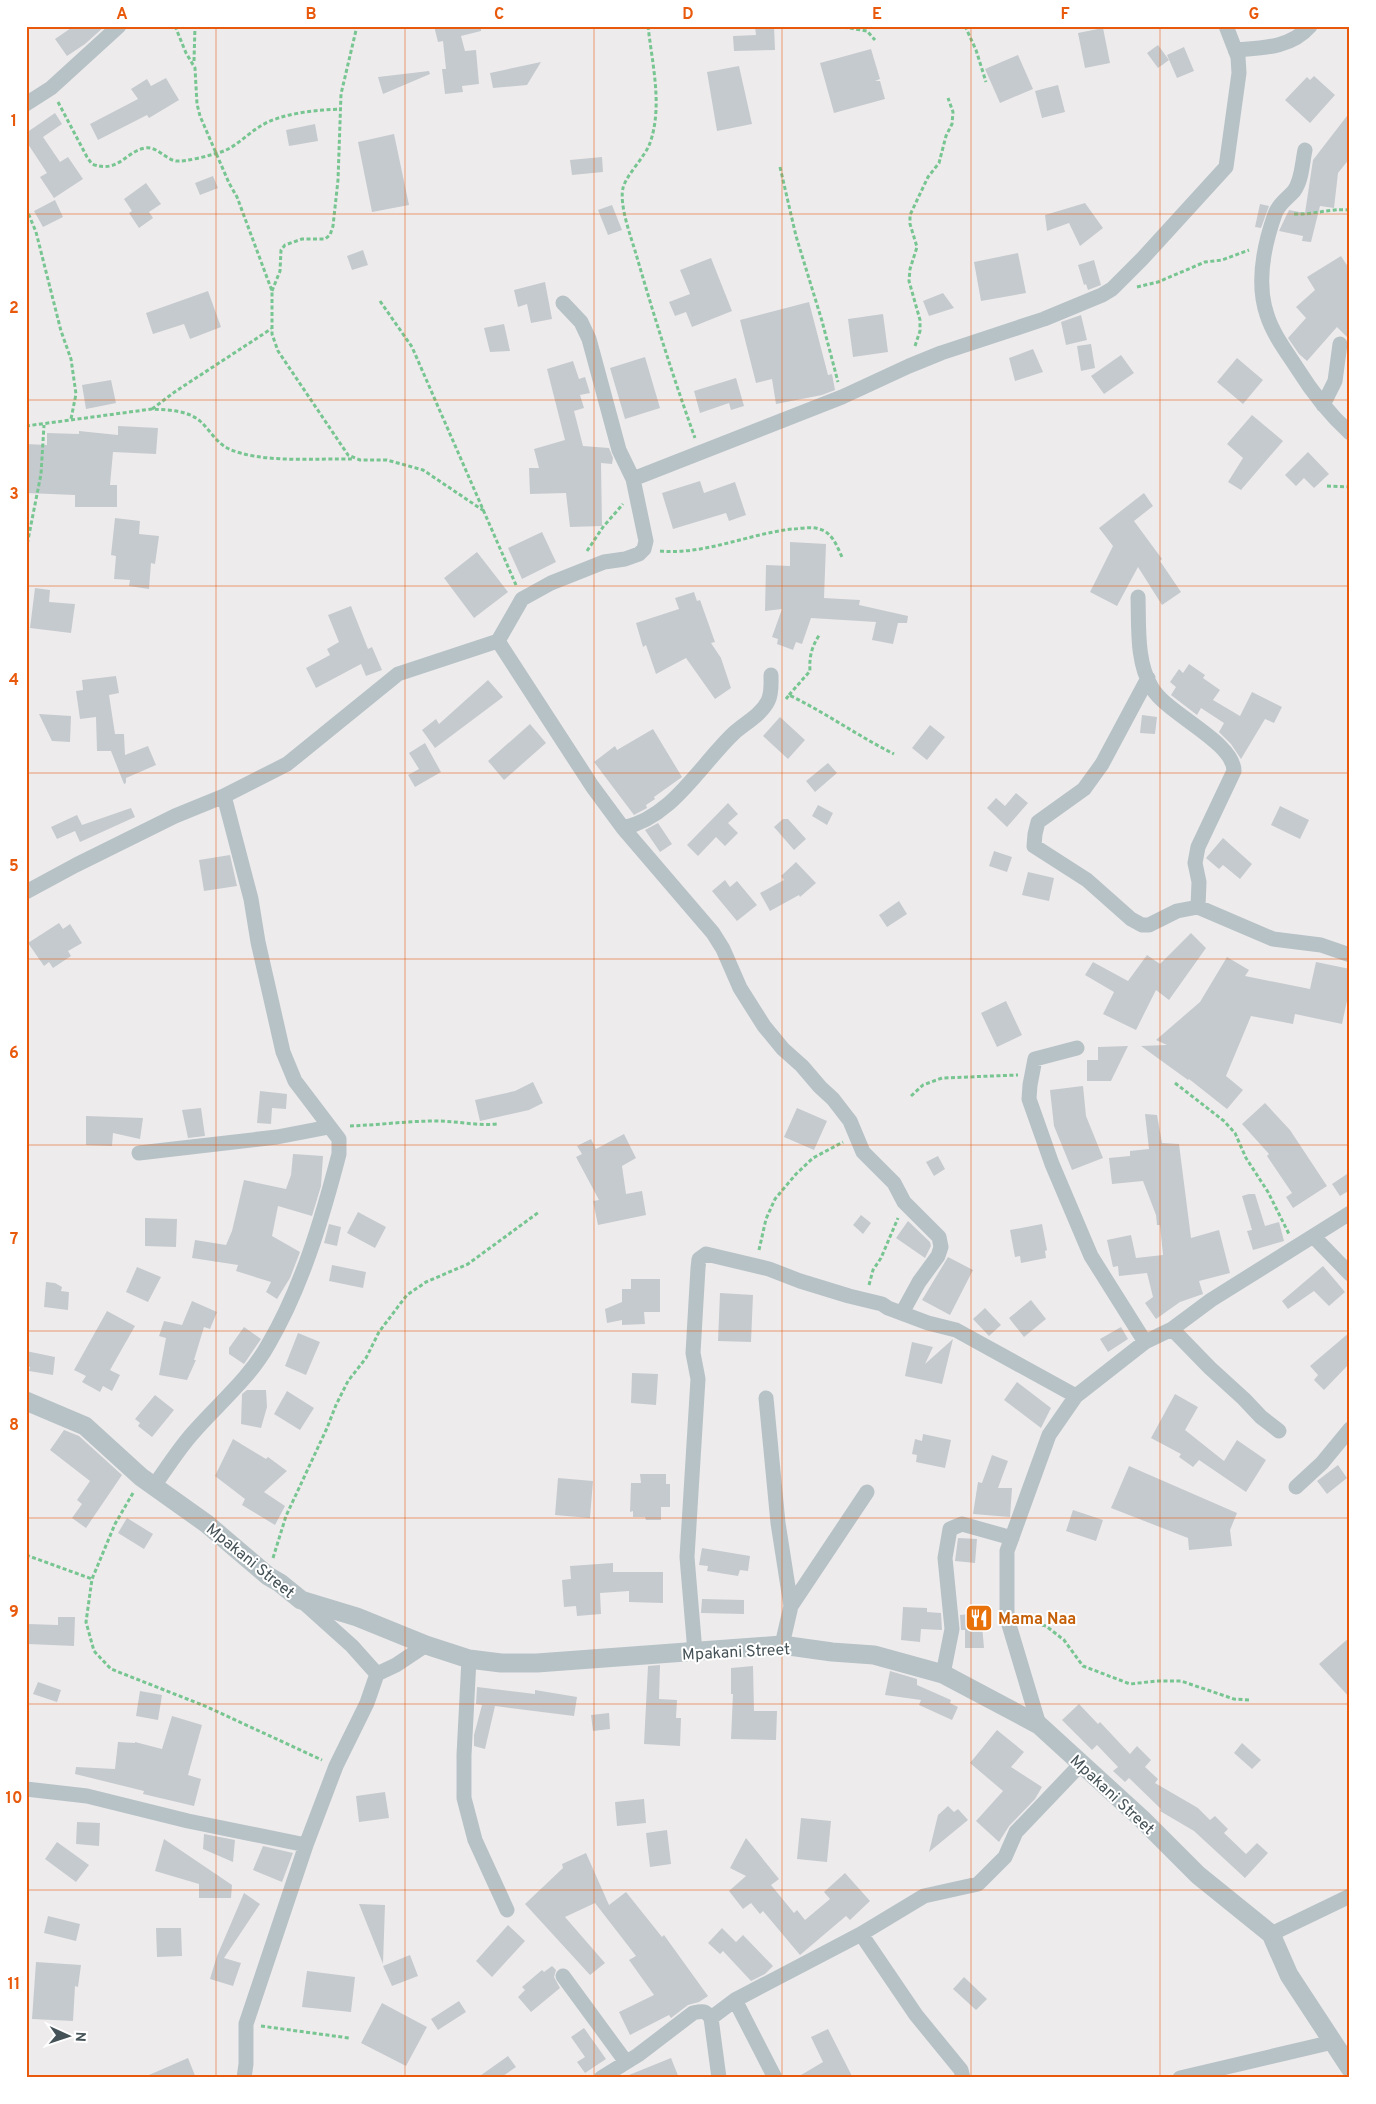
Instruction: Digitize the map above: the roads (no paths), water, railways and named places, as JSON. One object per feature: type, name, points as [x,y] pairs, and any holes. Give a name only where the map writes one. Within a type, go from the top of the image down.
[{"type":"street","points":[[26,104],[51,88],[119,26]]},
{"type":"street","points":[[634,484],[700,452],[842,397],[940,353],[1044,319],[1112,289],[1226,167],[1239,73],[1235,50],[1226,26]]},
{"type":"street","points":[[1235,50],[1266,48],[1293,40],[1310,26]]},
{"type":"street","points":[[1305,150],[1299,182],[1293,192],[1280,203],[1266,244],[1262,288],[1267,315],[1277,336],[1323,405],[1350,433]]},
{"type":"street","points":[[26,892],[175,816],[224,796],[288,764],[398,674],[498,641],[522,599],[560,580],[604,562],[625,559],[639,554],[644,549],[646,541],[634,484],[619,450],[589,339],[581,322],[563,303]]},
{"type":"street","points":[[1323,405],[1335,381],[1340,344]]},
{"type":"street","points":[[1138,597],[1141,657],[1152,688],[1162,700],[1227,752],[1234,765],[1234,771],[1198,847],[1195,863],[1199,882],[1198,907]]},
{"type":"street","points":[[498,641],[592,786],[623,828],[713,933],[723,949],[740,988],[764,1026],[820,1088],[834,1099],[850,1121],[863,1152],[894,1183],[904,1202],[939,1237],[941,1247],[938,1256],[919,1282],[902,1313]]},
{"type":"street","points":[[623,828],[635,826],[676,798],[734,733],[768,702],[772,689],[771,675]]},
{"type":"street","points":[[1148,678],[1102,764],[1084,789],[1038,822],[1034,846],[1087,880],[1131,919],[1142,925],[1149,925],[1177,911],[1198,907],[1273,938],[1321,945],[1350,955]]},
{"type":"street","points":[[147,1482],[247,1374],[268,1346],[298,1284],[339,1154],[339,1140],[295,1081],[283,1052],[258,942],[249,892],[224,796]]},
{"type":"street","points":[[1077,1048],[1035,1059],[1032,1069],[1030,1099],[1070,1208],[1091,1256],[1145,1342]]},
{"type":"street","points":[[139,1153],[277,1136],[329,1127]]},
{"type":"street","points":[[1038,1725],[1007,1618],[1007,1551],[1049,1435],[1076,1396],[1145,1342],[1172,1329],[1211,1300],[1350,1213]]},
{"type":"street","points":[[1314,1237],[1350,1274]]},
{"type":"street","points":[[696,1652],[688,1557],[698,1379],[693,1353],[699,1259],[706,1254],[756,1266],[800,1281],[882,1304],[928,1323],[956,1330],[1076,1396]]},
{"type":"street","points":[[1172,1329],[1261,1417],[1279,1431]]},
{"type":"street","points":[[766,1398],[778,1523],[791,1606]]},
{"type":"street","name":"Mpakani Street","points":[[26,1401],[85,1426],[147,1482],[207,1524],[268,1576],[301,1600],[357,1618],[426,1645],[469,1659],[501,1663],[537,1663],[782,1646],[874,1655],[943,1674],[1038,1725],[1142,1819],[1198,1875],[1272,1934]]},
{"type":"street","points":[[1296,1487],[1322,1463],[1350,1429]]},
{"type":"street","points":[[782,1646],[791,1606],[867,1492]]},
{"type":"street","points":[[943,1674],[952,1629],[945,1558],[950,1529],[962,1524],[1012,1538]]},
{"type":"street","points":[[301,1600],[352,1646],[377,1674]]},
{"type":"street","points":[[244,2078],[246,2024],[306,1845],[336,1766],[366,1703],[377,1674],[396,1665],[426,1645]]},
{"type":"street","points":[[469,1659],[464,1755],[464,1798],[475,1840],[507,1910]]},
{"type":"street","points":[[711,2018],[735,2000],[861,1934],[924,1896],[978,1884],[1005,1857],[1016,1832],[1081,1764]]},
{"type":"street","points":[[26,1789],[87,1796],[188,1822],[306,1845]]},
{"type":"street","points":[[1350,1896],[1272,1934],[1288,1975],[1350,2068]]},
{"type":"street","points":[[861,1934],[916,2014],[961,2070],[963,2078]]},
{"type":"street","points":[[562,1976],[626,2062]]},
{"type":"street","points":[[735,2000],[775,2078]]},
{"type":"street","points":[[601,2078],[693,2014],[702,2011],[707,2012],[711,2018],[719,2078]]},
{"type":"street","points":[[1180,2078],[1333,2042]]},
{"type":"place","name":"Mama Naa","points":[[979,1618]]}]
